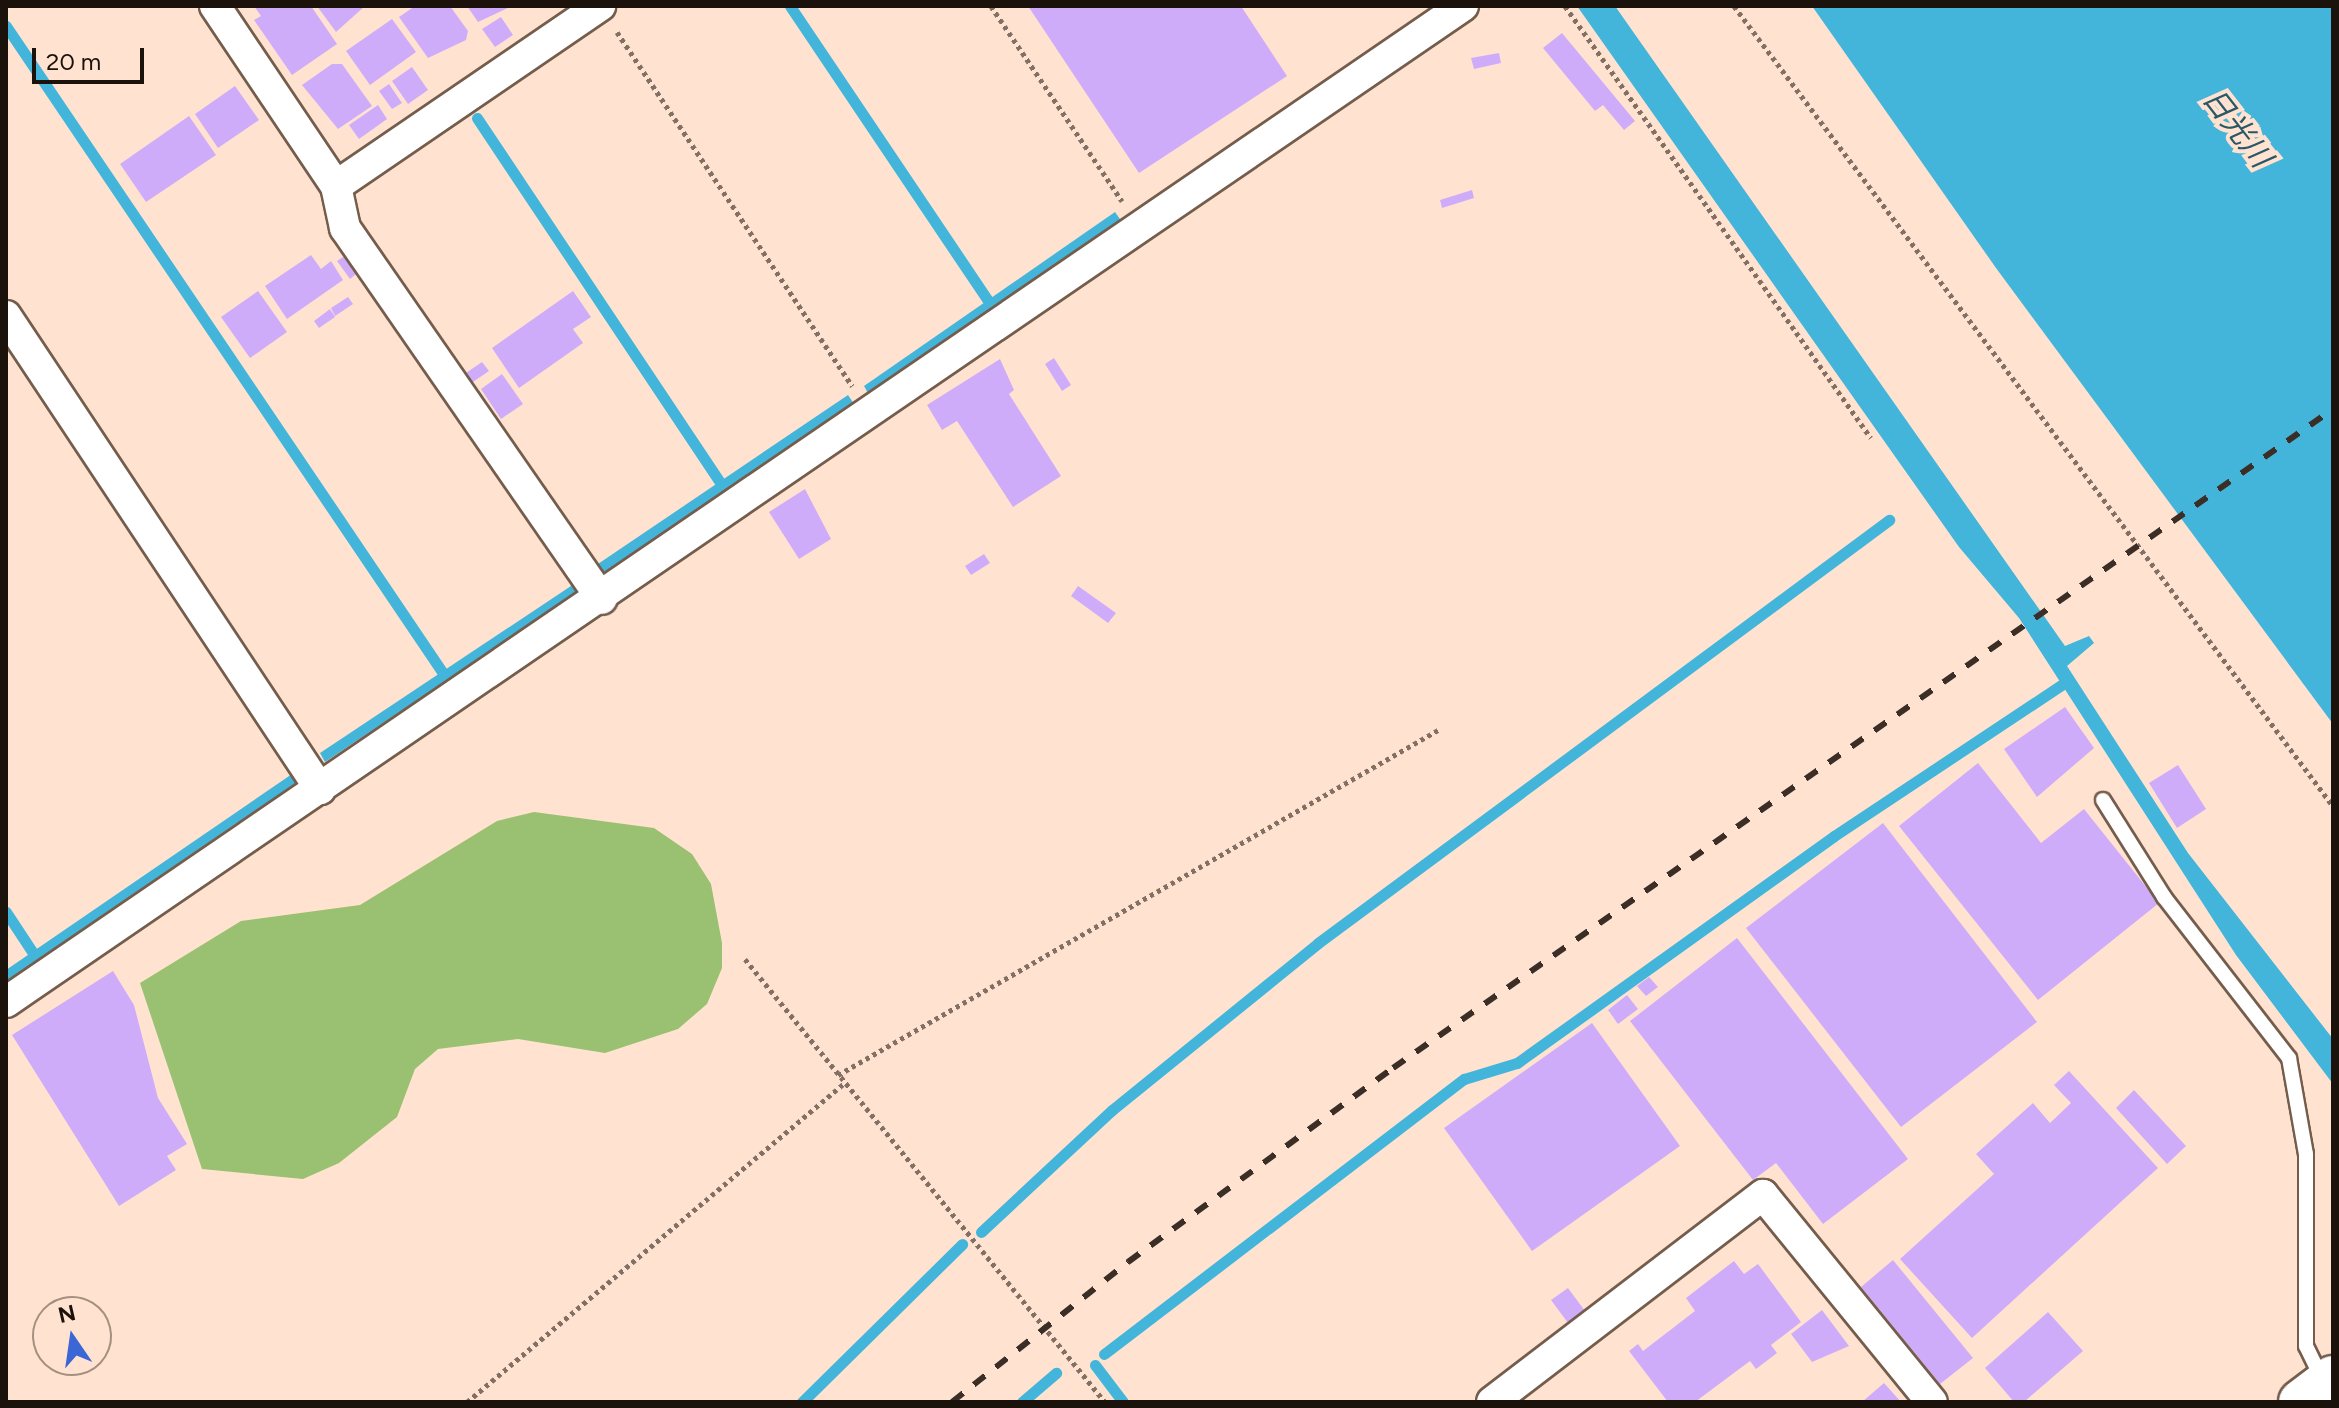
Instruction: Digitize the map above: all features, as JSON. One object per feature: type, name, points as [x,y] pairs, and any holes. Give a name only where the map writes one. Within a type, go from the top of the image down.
[{"type":"street","points":[[215,6],[336,186],[345,228],[602,599]]},
{"type":"street","points":[[336,186],[600,6]]},
{"type":"street","points":[[6,1002],[1142,232],[1463,6]]},
{"type":"street","points":[[6,316],[320,789]]},
{"type":"street","points":[[1492,1402],[1763,1195],[1932,1402]]},
{"type":"lane","points":[[2103,800],[2164,897],[2289,1058],[2306,1154],[2306,1346],[2323,1389]]},
{"type":"path","points":[[600,6],[871,414]]},
{"type":"path","points":[[991,6],[1142,232]]},
{"type":"path","points":[[1565,6],[1871,438]]},
{"type":"path","points":[[1734,6],[2333,806]]},
{"type":"path","points":[[838,1075],[1440,729]]},
{"type":"path","points":[[745,959],[1105,1402]]},
{"type":"path","points":[[467,1402],[844,1083]]},
{"type":"green space","points":[[534,812],[654,828],[692,854],[711,884],[722,943],[722,968],[707,1004],[678,1029],[605,1053],[518,1039],[438,1049],[415,1069],[397,1117],[339,1163],[303,1179],[202,1169],[140,983],[241,921],[360,905],[497,821]]},
{"type":"water","points":[[1577,6],[1615,6],[2065,646],[2089,636],[2094,643],[2067,666],[2188,853],[2333,1039],[2333,1084],[2236,955],[2019,618],[1959,547]]},
{"type":"water","name":"日光川","points":[[1812,6],[2333,6],[2333,724],[1996,268]]},
{"type":"water","points":[[1115,212],[1122,222],[869,395],[864,386]]},
{"type":"water","points":[[848,395],[854,404],[599,578],[592,568]]},
{"type":"water","points":[[577,582],[581,590],[325,762],[320,753]]},
{"type":"water","points":[[295,772],[300,780],[6,981],[6,970]]},
{"type":"building","points":[[254,6],[311,6],[337,44],[292,75],[254,20],[261,16]]},
{"type":"building","points":[[317,6],[365,6],[336,32]]},
{"type":"building","points":[[415,6],[450,6],[468,31],[466,40],[428,58],[399,17]]},
{"type":"building","points":[[467,6],[512,6],[478,22]]},
{"type":"building","points":[[1028,6],[1241,6],[1287,76],[1139,173]]},
{"type":"building","points":[[501,17],[513,35],[495,47],[482,29]]},
{"type":"building","points":[[392,19],[416,52],[370,85],[346,51]]},
{"type":"building","points":[[1562,33],[1635,121],[1624,130],[1603,105],[1595,111],[1543,48]]},
{"type":"building","points":[[1499,53],[1501,63],[1474,69],[1471,58]]},
{"type":"building","points":[[332,64],[342,64],[372,106],[338,129],[302,85]]},
{"type":"building","points":[[412,67],[428,90],[408,104],[392,81]]},
{"type":"building","points":[[389,84],[402,103],[392,109],[379,91]]},
{"type":"building","points":[[235,86],[259,120],[218,148],[195,114]]},
{"type":"building","points":[[378,105],[387,119],[359,139],[349,125]]},
{"type":"building","points":[[189,116],[216,155],[146,202],[120,164]]},
{"type":"building","points":[[1472,190],[1474,198],[1442,208],[1440,200]]},
{"type":"building","points":[[349,253],[361,270],[350,279],[337,261]]},
{"type":"building","points":[[311,255],[321,269],[331,261],[343,280],[287,319],[265,286]]},
{"type":"building","points":[[258,291],[287,332],[250,358],[221,317]]},
{"type":"building","points":[[573,291],[591,317],[573,329],[583,343],[519,388],[492,348]]},
{"type":"building","points":[[348,297],[353,304],[335,316],[331,308]]},
{"type":"building","points":[[330,309],[335,317],[319,328],[314,321]]},
{"type":"building","points":[[1054,358],[1071,385],[1062,391],[1045,364]]},
{"type":"building","points":[[1000,359],[1014,390],[1009,394],[1061,476],[1013,507],[957,421],[942,430],[927,405]]},
{"type":"building","points":[[482,362],[489,371],[470,384],[463,375]]},
{"type":"building","points":[[502,374],[523,404],[501,419],[481,389]]},
{"type":"building","points":[[805,489],[831,539],[799,559],[769,512]]},
{"type":"building","points":[[984,554],[990,563],[971,575],[965,566]]},
{"type":"building","points":[[1078,586],[1116,613],[1108,623],[1071,596]]},
{"type":"building","points":[[2065,707],[2094,748],[2037,797],[2004,749]]},
{"type":"building","points":[[1978,763],[2041,843],[2084,809],[2159,903],[2038,1000],[1899,826]]},
{"type":"building","points":[[2178,765],[2206,809],[2177,828],[2149,783]]},
{"type":"building","points":[[1883,823],[2037,1022],[1901,1127],[1746,928]]},
{"type":"building","points":[[1737,938],[1908,1159],[1823,1224],[1776,1163],[1753,1180],[1630,1021]]},
{"type":"building","points":[[113,971],[134,1005],[158,1098],[187,1144],[167,1156],[176,1170],[119,1206],[12,1035]]},
{"type":"building","points":[[1649,977],[1658,987],[1646,996],[1637,986]]},
{"type":"building","points":[[1627,995],[1638,1009],[1618,1024],[1608,1010]]},
{"type":"building","points":[[1592,1023],[1680,1146],[1532,1251],[1444,1128]]},
{"type":"building","points":[[2069,1071],[2158,1168],[1972,1338],[1900,1259],[1994,1174],[1976,1154],[2033,1103],[2050,1123],[2071,1103],[2054,1085]]},
{"type":"building","points":[[2134,1090],[2186,1146],[2167,1164],[2116,1108]]},
{"type":"building","points":[[1893,1260],[1973,1358],[1940,1384],[1861,1287]]},
{"type":"building","points":[[1734,1261],[1744,1274],[1758,1264],[1801,1322],[1771,1345],[1777,1353],[1756,1369],[1750,1361],[1695,1402],[1668,1402],[1629,1351],[1638,1344],[1643,1351],[1695,1311],[1686,1298]]},
{"type":"building","points":[[1568,1288],[1585,1311],[1568,1323],[1551,1300]]},
{"type":"building","points":[[1822,1310],[1849,1346],[1812,1362],[1791,1334]]},
{"type":"building","points":[[2048,1312],[2083,1351],[2024,1402],[2014,1402],[1985,1368]]},
{"type":"building","points":[[1884,1383],[1901,1402],[1862,1402]]},
{"type":"waterway","points":[[790,6],[991,305]]},
{"type":"waterway","points":[[6,26],[445,676]]},
{"type":"waterway","points":[[477,118],[723,487]]},
{"type":"waterway","points":[[981,1232],[1112,1110],[1318,943],[1889,520]]},
{"type":"waterway","points":[[1104,1354],[1464,1079],[1517,1063],[1834,836],[2066,682]]},
{"type":"waterway","points":[[6,912],[35,956]]},
{"type":"waterway","points":[[802,1402],[962,1244]]},
{"type":"waterway","points":[[1095,1365],[1123,1402]]},
{"type":"waterway","points":[[1022,1402],[1056,1373]]},
{"type":"railway","points":[[952,1402],[1128,1262],[1393,1068],[2333,409]]}]
